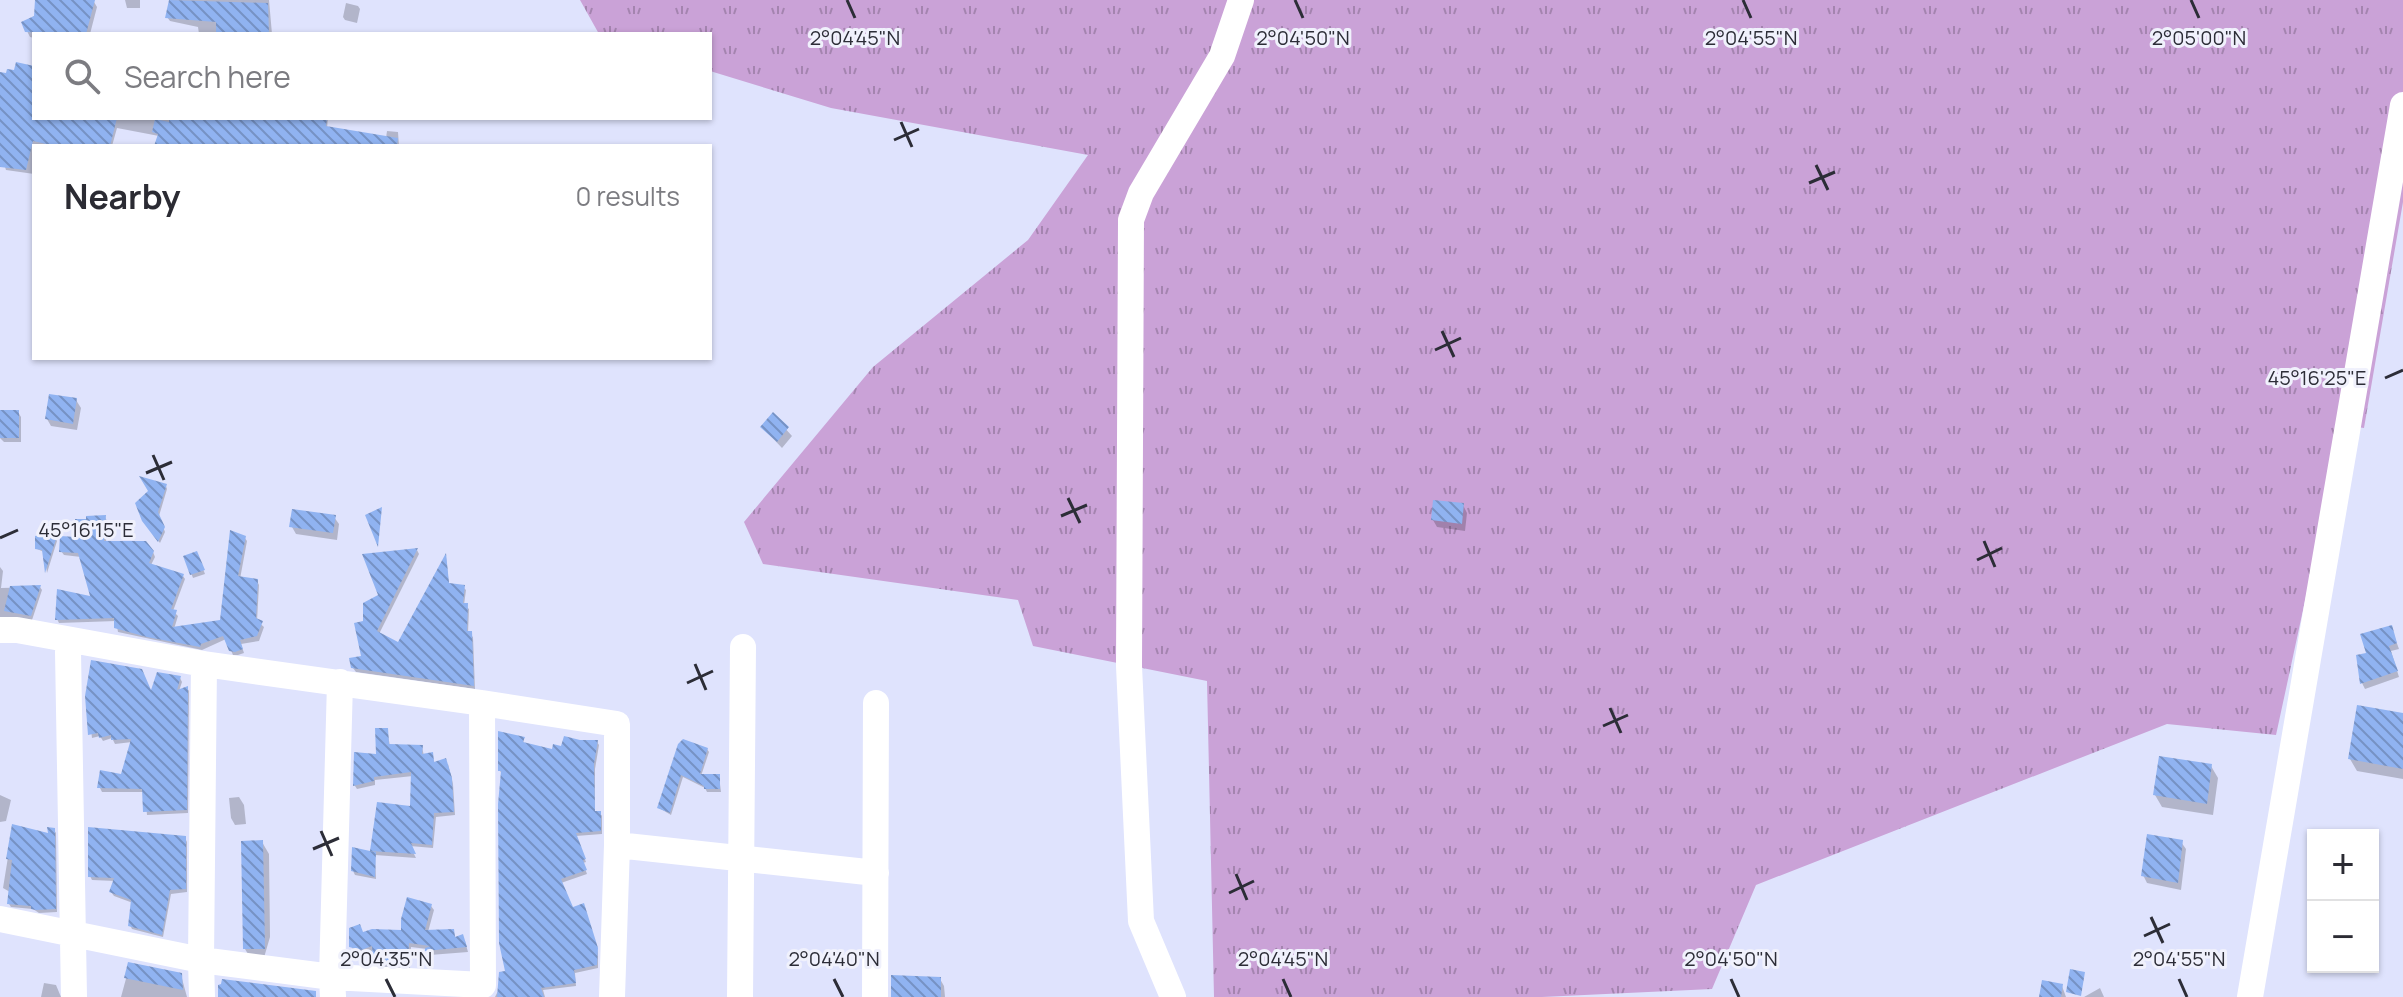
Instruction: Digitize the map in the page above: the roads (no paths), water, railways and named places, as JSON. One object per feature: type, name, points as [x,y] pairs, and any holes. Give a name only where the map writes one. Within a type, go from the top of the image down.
[{"type":"street","points":[[1173,997],[1141,921],[1129,666],[1131,220],[1141,193],[1222,56],[1241,0]]},
{"type":"street","points":[[2250,997],[2403,105]]},
{"type":"street","points":[[0,630],[204,664],[617,724],[612,997]]},
{"type":"street","points":[[71,640],[68,652],[74,997]]},
{"type":"street","points":[[740,997],[743,647]]},
{"type":"street","points":[[202,997],[204,664]]},
{"type":"street","points":[[332,987],[340,682]]},
{"type":"street","points":[[0,919],[332,987],[483,991],[482,703]]},
{"type":"street","points":[[875,997],[876,703]]},
{"type":"street","points":[[617,845],[876,873]]}]
